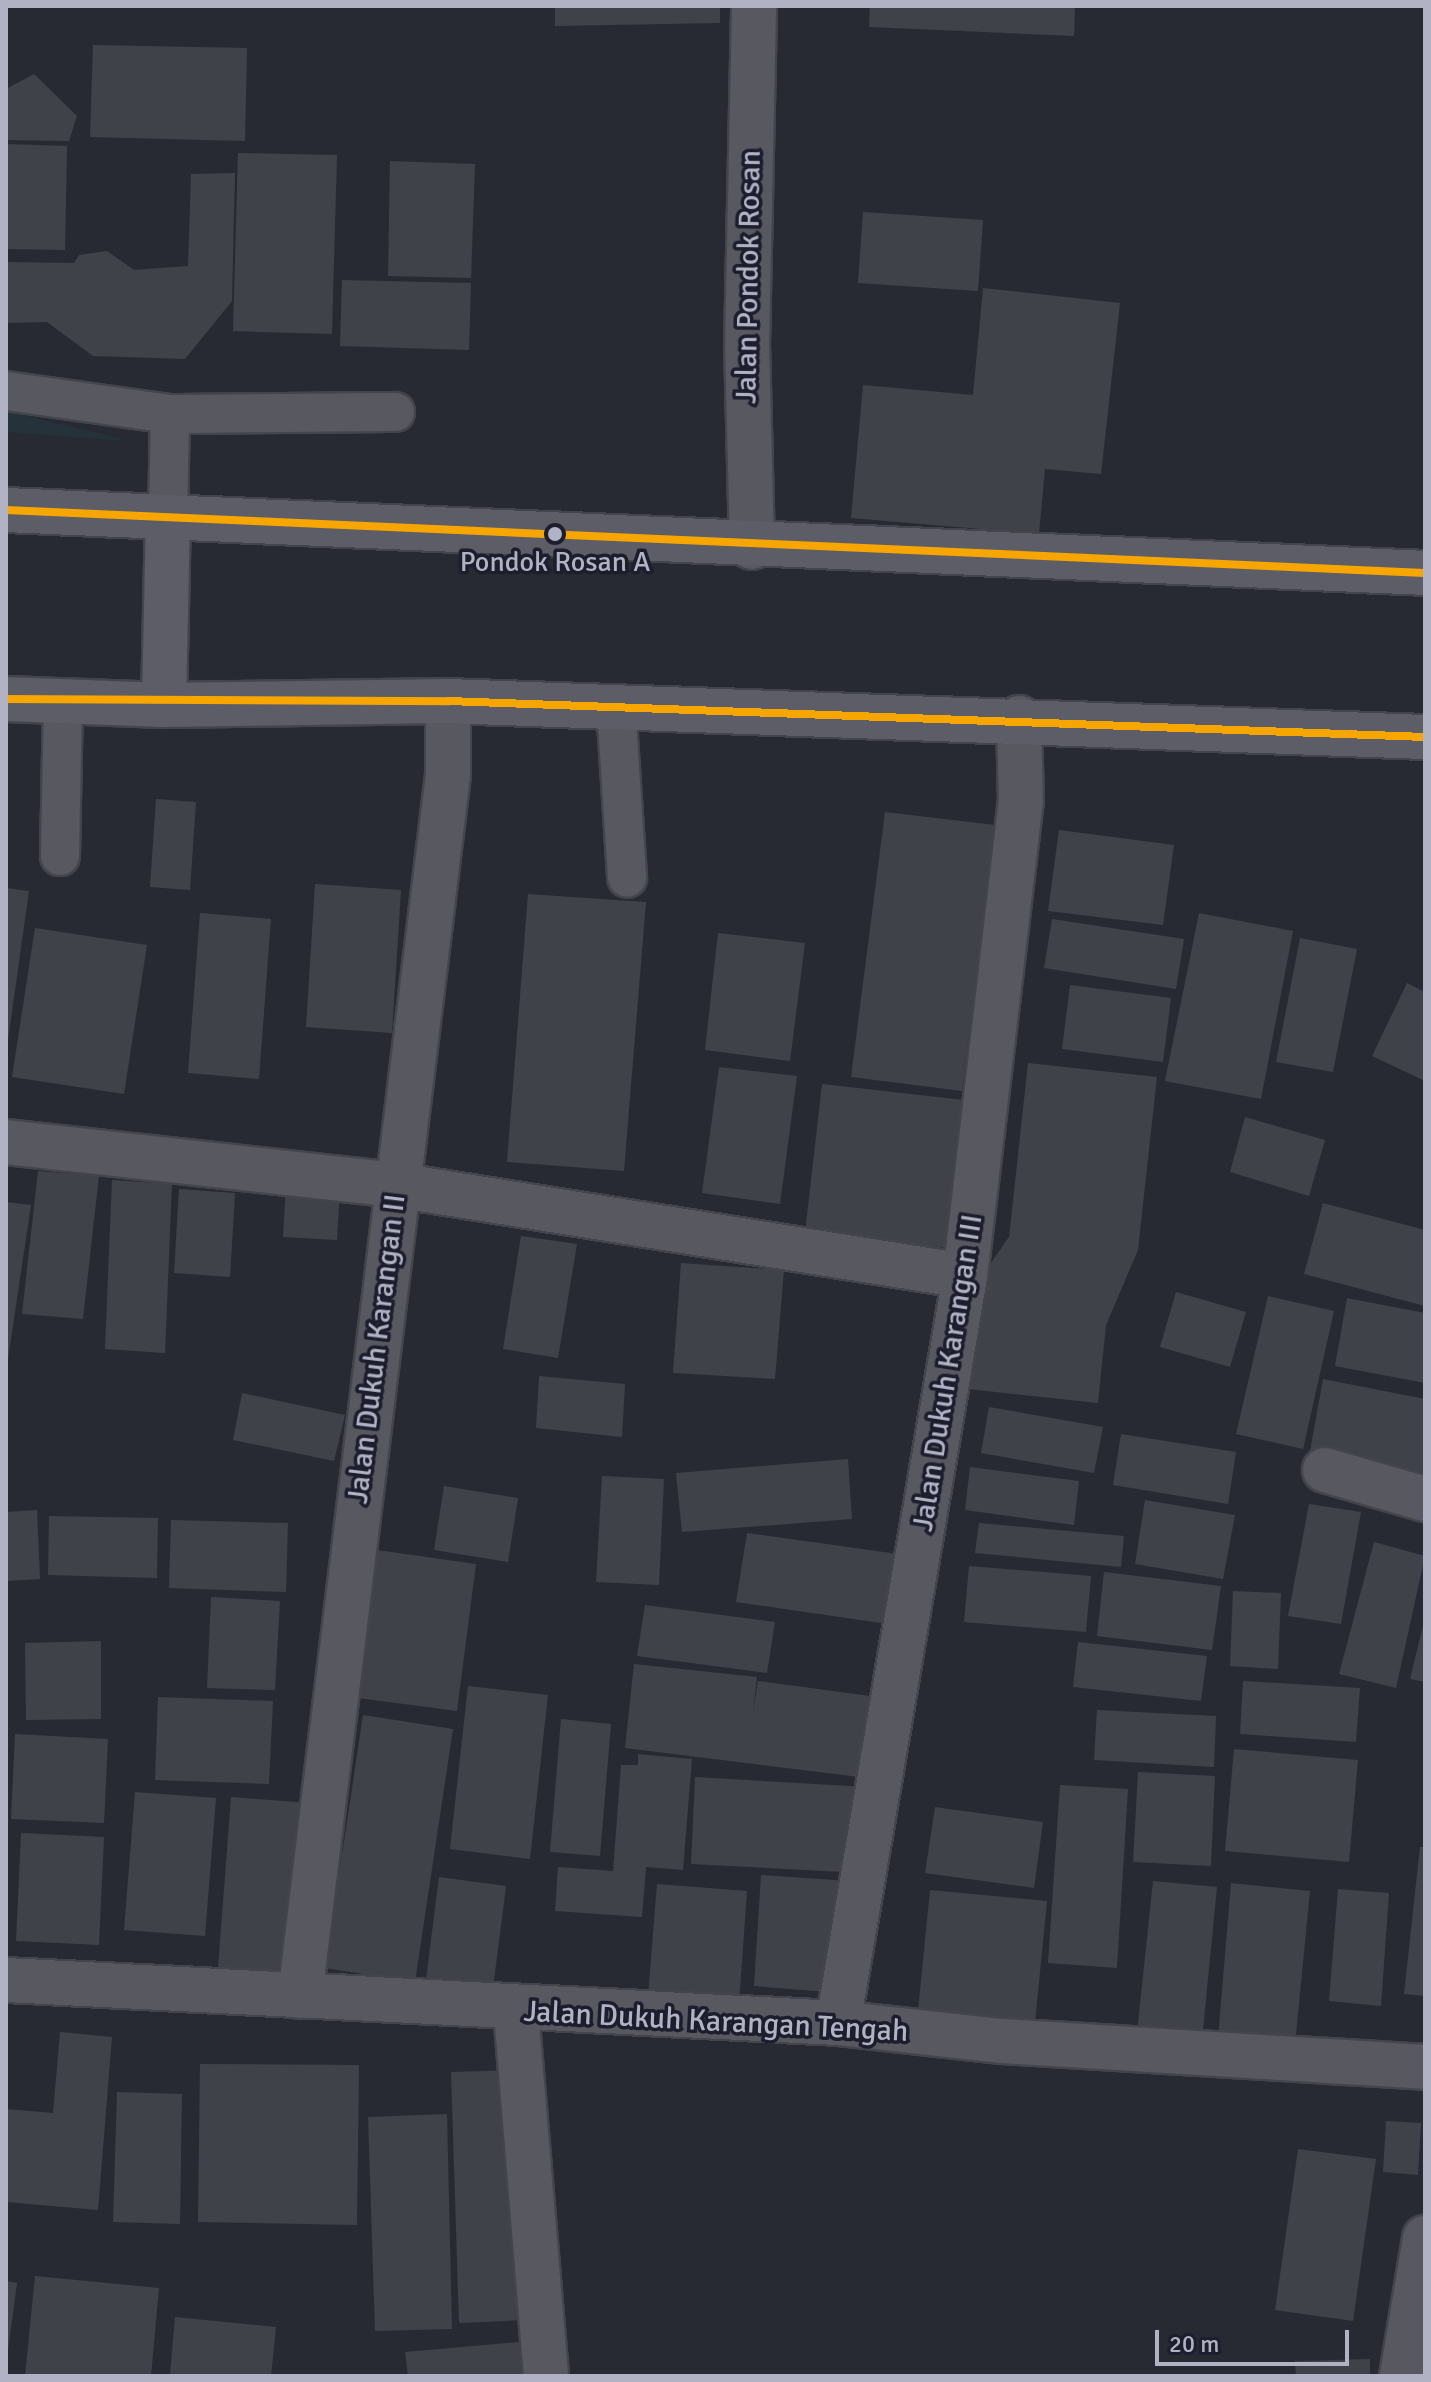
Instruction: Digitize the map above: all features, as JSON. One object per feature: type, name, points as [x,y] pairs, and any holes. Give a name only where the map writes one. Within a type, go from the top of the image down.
[{"type":"main road","points":[[6,510],[752,547],[1425,573]]},
{"type":"main road","points":[[164,705],[168,520]]},
{"type":"main road","points":[[6,699],[63,704],[164,705],[448,701],[1019,718],[1425,737]]},
{"type":"street","name":"Jalan Pondok Rosan","points":[[752,547],[747,345],[754,6]]},
{"type":"street","name":"Jalan Dukuh Karangan II","points":[[300,1996],[448,775],[448,701]]},
{"type":"street","name":"Jalan Dukuh Karangan III","points":[[838,2023],[965,1276],[1021,802],[1019,718]]},
{"type":"street","points":[[6,1142],[396,1185],[965,1276]]},
{"type":"street","points":[[1325,1470],[1425,1499]]},
{"type":"street","name":"Jalan Dukuh Karangan Tengah","points":[[6,1980],[516,2011],[838,2023],[1002,2041],[1425,2067]]},
{"type":"street","points":[[516,2011],[546,2376]]},
{"type":"street","points":[[1402,2376],[1425,2238]]},
{"type":"lane","points":[[6,391],[170,414],[395,412]]},
{"type":"lane","points":[[168,520],[170,414]]},
{"type":"lane","points":[[60,856],[63,704]]},
{"type":"lane","points":[[616,706],[627,878]]},
{"type":"shaded area","points":[[6,411],[130,441],[6,432]]},
{"type":"building","points":[[555,6],[720,6],[720,23],[555,26]]},
{"type":"building","points":[[870,6],[1075,6],[1074,36],[869,27]]},
{"type":"building","points":[[93,45],[247,48],[245,141],[90,137]]},
{"type":"building","points":[[34,74],[77,116],[69,141],[6,140],[6,89]]},
{"type":"building","points":[[6,144],[67,146],[65,250],[6,249]]},
{"type":"building","points":[[238,153],[337,155],[332,334],[233,331]]},
{"type":"building","points":[[390,161],[475,164],[471,278],[388,276]]},
{"type":"building","points":[[235,173],[232,301],[185,359],[93,356],[47,322],[6,323],[6,262],[74,263],[79,255],[107,251],[134,270],[188,266],[191,174]]},
{"type":"building","points":[[863,212],[983,220],[978,291],[858,283]]},
{"type":"building","points":[[342,280],[471,283],[469,350],[340,346]]},
{"type":"building","points":[[983,288],[1120,303],[1101,474],[1045,469],[1039,534],[851,518],[863,385],[973,395]]},
{"type":"building","points":[[156,799],[196,802],[190,890],[150,887]]},
{"type":"building","points":[[885,812],[995,825],[962,1091],[851,1077]]},
{"type":"building","points":[[1059,830],[1174,845],[1163,925],[1048,911]]},
{"type":"building","points":[[315,884],[401,890],[392,1033],[306,1027]]},
{"type":"building","points":[[6,888],[29,891],[8,1040],[6,1040]]},
{"type":"building","points":[[528,894],[646,902],[624,1171],[507,1162]]},
{"type":"building","points":[[200,913],[271,919],[259,1079],[188,1073]]},
{"type":"building","points":[[1199,913],[1293,931],[1261,1099],[1165,1081]]},
{"type":"building","points":[[1052,919],[1184,939],[1176,989],[1044,968]]},
{"type":"building","points":[[35,928],[147,945],[124,1094],[12,1077]]},
{"type":"building","points":[[718,933],[805,943],[790,1061],[705,1050]]},
{"type":"building","points":[[1300,938],[1357,949],[1333,1072],[1276,1062]]},
{"type":"building","points":[[1407,983],[1425,992],[1425,1081],[1372,1056]]},
{"type":"building","points":[[1070,985],[1171,998],[1163,1062],[1062,1049]]},
{"type":"building","points":[[1028,1063],[1157,1077],[1138,1250],[1106,1325],[1098,1403],[968,1389],[979,1280],[1009,1237]]},
{"type":"building","points":[[719,1067],[797,1076],[780,1204],[702,1193]]},
{"type":"building","points":[[822,1084],[973,1101],[956,1249],[805,1233]]},
{"type":"building","points":[[1245,1117],[1325,1140],[1309,1196],[1230,1172]]},
{"type":"building","points":[[38,1171],[99,1176],[83,1319],[22,1314]]},
{"type":"building","points":[[112,1180],[172,1184],[165,1353],[105,1349]]},
{"type":"building","points":[[286,1184],[340,1187],[337,1240],[283,1237]]},
{"type":"building","points":[[179,1189],[235,1193],[230,1277],[174,1273]]},
{"type":"building","points":[[6,1202],[31,1205],[8,1359],[6,1359]]},
{"type":"building","points":[[1323,1203],[1425,1230],[1425,1306],[1304,1274]]},
{"type":"building","points":[[521,1236],[577,1244],[558,1358],[503,1349]]},
{"type":"building","points":[[681,1263],[784,1270],[775,1379],[673,1373]]},
{"type":"building","points":[[1176,1292],[1246,1312],[1230,1367],[1160,1347]]},
{"type":"building","points":[[1268,1296],[1334,1311],[1303,1449],[1236,1434]]},
{"type":"building","points":[[1347,1298],[1425,1313],[1425,1383],[1335,1366]]},
{"type":"building","points":[[539,1376],[625,1384],[622,1437],[536,1428]]},
{"type":"building","points":[[1323,1379],[1425,1399],[1425,1480],[1309,1457]]},
{"type":"building","points":[[242,1393],[345,1415],[334,1461],[233,1440]]},
{"type":"building","points":[[989,1407],[1103,1427],[1094,1473],[981,1453]]},
{"type":"building","points":[[1121,1434],[1236,1452],[1228,1504],[1113,1485]]},
{"type":"building","points":[[848,1459],[852,1519],[682,1532],[676,1473]]},
{"type":"building","points":[[970,1467],[1079,1481],[1074,1525],[965,1510]]},
{"type":"building","points":[[602,1476],[664,1479],[659,1585],[596,1582]]},
{"type":"building","points":[[444,1486],[518,1498],[508,1562],[434,1550]]},
{"type":"building","points":[[1145,1500],[1235,1515],[1223,1579],[1135,1564]]},
{"type":"building","points":[[1309,1504],[1361,1512],[1341,1624],[1288,1616]]},
{"type":"building","points":[[37,1510],[40,1579],[6,1581],[6,1512]]},
{"type":"building","points":[[49,1516],[158,1518],[157,1578],[48,1575]]},
{"type":"building","points":[[171,1520],[288,1523],[286,1592],[169,1588]]},
{"type":"building","points":[[979,1523],[1124,1536],[1121,1567],[975,1553]]},
{"type":"building","points":[[747,1533],[898,1554],[888,1624],[736,1602]]},
{"type":"building","points":[[1374,1542],[1425,1556],[1396,1688],[1339,1674]]},
{"type":"building","points":[[377,1550],[476,1564],[457,1711],[358,1698]]},
{"type":"building","points":[[969,1566],[1091,1576],[1086,1632],[964,1622]]},
{"type":"building","points":[[1104,1572],[1221,1586],[1212,1650],[1097,1636]]},
{"type":"building","points":[[1233,1591],[1281,1593],[1278,1669],[1230,1666]]},
{"type":"building","points":[[211,1597],[280,1601],[275,1690],[207,1688]]},
{"type":"building","points":[[645,1605],[775,1622],[767,1673],[637,1656]]},
{"type":"building","points":[[1425,1618],[1425,1682],[1410,1679]]},
{"type":"building","points":[[101,1641],[101,1719],[26,1720],[25,1643]]},
{"type":"building","points":[[1078,1642],[1207,1656],[1201,1701],[1073,1687]]},
{"type":"building","points":[[634,1664],[757,1677],[753,1713],[758,1681],[870,1696],[859,1777],[625,1748]]},
{"type":"building","points":[[1243,1681],[1360,1688],[1356,1742],[1240,1734]]},
{"type":"building","points":[[468,1686],[548,1695],[530,1859],[450,1849]]},
{"type":"building","points":[[158,1697],[273,1701],[269,1784],[155,1780]]},
{"type":"building","points":[[1097,1710],[1216,1716],[1214,1767],[1094,1760]]},
{"type":"building","points":[[363,1715],[453,1729],[415,1982],[325,1968]]},
{"type":"building","points":[[561,1719],[611,1724],[600,1856],[550,1852]]},
{"type":"building","points":[[15,1734],[108,1739],[104,1823],[11,1819]]},
{"type":"building","points":[[1234,1749],[1358,1760],[1349,1862],[1225,1851]]},
{"type":"building","points":[[638,1754],[692,1759],[683,1870],[646,1867],[642,1917],[555,1911],[558,1867],[613,1871],[621,1765],[638,1765]]},
{"type":"building","points":[[1138,1772],[1215,1776],[1211,1866],[1133,1862]]},
{"type":"building","points":[[695,1777],[867,1787],[862,1873],[691,1864]]},
{"type":"building","points":[[1060,1785],[1128,1789],[1117,1968],[1048,1963]]},
{"type":"building","points":[[135,1792],[216,1798],[205,1936],[124,1930]]},
{"type":"building","points":[[231,1797],[310,1803],[295,1975],[218,1968]]},
{"type":"building","points":[[935,1807],[1043,1822],[1034,1888],[925,1873]]},
{"type":"building","points":[[21,1833],[104,1837],[99,1945],[16,1941]]},
{"type":"building","points":[[1420,1847],[1425,1847],[1425,1996],[1404,1994]]},
{"type":"building","points":[[761,1875],[848,1881],[840,1993],[754,1986]]},
{"type":"building","points":[[439,1877],[506,1886],[492,1996],[425,1987]]},
{"type":"building","points":[[1153,1881],[1217,1887],[1202,2040],[1137,2033]]},
{"type":"building","points":[[1231,1883],[1310,1891],[1295,2044],[1218,2038]]},
{"type":"building","points":[[657,1884],[747,1891],[739,2003],[648,1996]]},
{"type":"building","points":[[1338,1889],[1389,1893],[1381,2006],[1329,2001]]},
{"type":"building","points":[[930,1890],[1047,1901],[1034,2033],[917,2021]]},
{"type":"building","points":[[60,2032],[112,2037],[98,2210],[6,2202],[6,2109],[53,2113]]},
{"type":"building","points":[[200,2064],[359,2065],[357,2225],[198,2222]]},
{"type":"building","points":[[517,2070],[525,2320],[459,2323],[451,2072]]},
{"type":"building","points":[[117,2092],[182,2094],[180,2224],[113,2222]]},
{"type":"building","points":[[447,2114],[452,2329],[375,2331],[368,2117]]},
{"type":"building","points":[[1386,2121],[1421,2123],[1418,2175],[1383,2172]]},
{"type":"building","points":[[1298,2149],[1376,2159],[1353,2321],[1275,2310]]},
{"type":"building","points":[[35,2276],[159,2288],[151,2376],[25,2376]]},
{"type":"building","points":[[6,2281],[17,2283],[8,2351],[6,2351]]},
{"type":"building","points":[[175,2317],[276,2327],[271,2376],[170,2376]]},
{"type":"building","points":[[531,2341],[534,2376],[408,2376],[405,2352]]},
{"type":"building","points":[[1370,2359],[1370,2376],[1296,2376],[1295,2361]]},
{"type":"transit line","points":[[6,510],[1425,573]]},
{"type":"transit line","points":[[6,699],[448,701],[1425,737]]},
{"type":"place","name":"Pondok Rosan A","points":[[555,534]]}]
